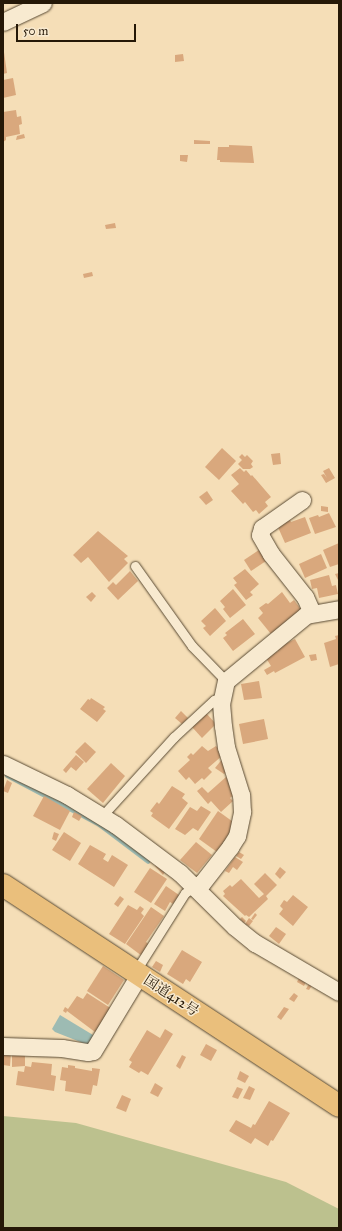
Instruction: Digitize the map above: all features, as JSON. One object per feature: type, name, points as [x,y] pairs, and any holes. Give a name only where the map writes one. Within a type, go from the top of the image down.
[{"type":"highway","name":"国道412号","points":[[3,886],[339,1106]]},
{"type":"street","points":[[3,22],[43,3]]},
{"type":"street","points":[[302,500],[262,528],[260,535],[271,554],[305,597],[312,613]]},
{"type":"street","points":[[194,887],[202,883],[230,847],[237,836],[242,812],[237,781],[226,747],[224,689],[306,616],[312,613],[339,609]]},
{"type":"street","points":[[3,764],[67,795],[102,816],[162,859],[235,926],[255,942],[339,992]]},
{"type":"street","points":[[3,1046],[62,1048],[88,1052],[93,1051],[137,974]]},
{"type":"lane","points":[[102,816],[174,737],[224,689],[135,566]]},
{"type":"lane","points":[[137,974],[185,894],[194,887]]},
{"type":"green space","points":[[3,1116],[76,1123],[286,1182],[339,1209],[339,1228],[3,1228]]},
{"type":"water","points":[[60,1015],[98,1038],[88,1045],[55,1032],[52,1029]]},
{"type":"building","points":[[3,52],[7,73],[3,74]]},
{"type":"building","points":[[183,54],[184,61],[175,62],[175,55]]},
{"type":"building","points":[[13,78],[16,95],[3,98],[3,80]]},
{"type":"building","points":[[16,110],[17,117],[21,116],[22,124],[19,125],[20,134],[6,137],[6,140],[3,142],[3,112]]},
{"type":"building","points":[[24,134],[25,138],[16,140],[17,136]]},
{"type":"building","points":[[194,140],[210,141],[210,144],[194,144]]},
{"type":"building","points":[[229,145],[252,146],[254,163],[220,162],[220,160],[217,160],[218,147],[229,147]]},
{"type":"building","points":[[180,155],[188,155],[187,162],[180,161]]},
{"type":"building","points":[[115,223],[116,228],[106,229],[105,225]]},
{"type":"building","points":[[92,272],[93,276],[84,278],[83,274]]},
{"type":"building","points":[[222,448],[236,461],[219,480],[205,467]]},
{"type":"building","points":[[280,453],[281,464],[273,465],[271,454]]},
{"type":"building","points":[[242,454],[245,457],[247,455],[253,461],[251,464],[253,467],[250,469],[243,469],[238,464],[242,460],[239,457]]},
{"type":"building","points":[[240,468],[244,472],[246,470],[251,476],[252,475],[271,497],[265,502],[268,506],[259,514],[256,510],[253,512],[245,502],[243,504],[231,491],[239,484],[231,475]]},
{"type":"building","points":[[329,468],[335,478],[326,483],[321,475],[324,474],[327,478],[323,471]]},
{"type":"building","points":[[207,491],[213,500],[206,505],[199,497]]},
{"type":"building","points":[[321,506],[328,507],[328,512],[321,511]]},
{"type":"building","points":[[329,513],[336,527],[315,534],[309,518],[318,515],[319,517]]},
{"type":"building","points":[[305,517],[311,533],[285,543],[277,525],[290,520],[291,522]]},
{"type":"building","points":[[98,531],[128,556],[124,559],[128,563],[109,582],[88,557],[81,563],[73,555]]},
{"type":"building","points":[[339,543],[339,564],[330,567],[323,550]]},
{"type":"building","points":[[259,550],[266,561],[251,571],[244,560]]},
{"type":"building","points":[[321,554],[327,568],[305,578],[299,564]]},
{"type":"building","points":[[245,569],[259,584],[250,592],[253,595],[246,600],[234,585],[237,583],[233,578]]},
{"type":"building","points":[[130,571],[138,581],[118,600],[107,588],[113,582],[116,585]]},
{"type":"building","points":[[339,573],[339,582],[335,574]]},
{"type":"building","points":[[329,575],[332,586],[336,585],[338,594],[319,598],[317,588],[312,589],[310,580]]},
{"type":"building","points":[[233,589],[246,605],[230,618],[223,609],[225,607],[220,601]]},
{"type":"building","points":[[92,592],[96,596],[91,602],[86,597]]},
{"type":"building","points":[[282,592],[290,603],[294,600],[302,611],[271,634],[258,618],[263,613],[259,608],[266,603],[268,604]]},
{"type":"building","points":[[215,608],[226,621],[210,636],[203,628],[206,626],[201,621]]},
{"type":"building","points":[[243,619],[255,634],[233,651],[223,638],[227,635],[225,633]]},
{"type":"building","points":[[339,635],[339,664],[330,667],[324,643],[336,639],[335,636]]},
{"type":"building","points":[[295,639],[305,657],[275,673],[274,671],[267,675],[264,670],[271,666],[266,658],[278,651],[277,648]]},
{"type":"building","points":[[316,654],[317,660],[311,661],[309,655]]},
{"type":"building","points":[[259,681],[262,698],[244,700],[241,684]]},
{"type":"building","points":[[91,698],[105,707],[103,709],[106,711],[97,722],[80,709],[88,699],[90,700]]},
{"type":"building","points":[[181,711],[188,718],[182,724],[175,718]]},
{"type":"building","points":[[206,713],[216,724],[202,738],[192,727]]},
{"type":"building","points":[[264,719],[268,739],[243,744],[239,724]]},
{"type":"building","points":[[85,742],[96,752],[86,763],[75,752]]},
{"type":"building","points":[[202,746],[208,751],[216,746],[223,755],[208,768],[212,772],[204,780],[202,778],[195,784],[189,777],[186,780],[178,771],[190,760],[187,757],[191,753],[193,755]]},
{"type":"building","points":[[76,755],[84,762],[76,771],[71,767],[66,773],[63,770]]},
{"type":"building","points":[[224,757],[228,771],[224,774],[215,768]]},
{"type":"building","points":[[111,763],[125,776],[103,803],[87,789]]},
{"type":"building","points":[[226,777],[236,788],[236,793],[230,798],[233,801],[221,812],[211,801],[208,804],[197,791],[202,787],[208,793]]},
{"type":"building","points":[[7,780],[12,783],[8,793],[3,791]]},
{"type":"building","points":[[172,786],[185,794],[182,798],[188,803],[169,829],[151,816],[153,813],[150,811],[157,802],[159,804]]},
{"type":"building","points":[[44,796],[70,811],[60,830],[33,816]]},
{"type":"building","points":[[201,806],[211,812],[198,831],[193,828],[185,835],[175,829],[190,807],[197,811]]},
{"type":"building","points":[[218,811],[236,824],[217,852],[199,839]]},
{"type":"building","points":[[74,812],[82,816],[79,821],[72,817]]},
{"type":"building","points":[[54,832],[59,834],[56,841],[52,839]]},
{"type":"building","points":[[64,832],[81,843],[70,861],[52,850]]},
{"type":"building","points":[[196,842],[212,855],[197,873],[180,860]]},
{"type":"building","points":[[90,845],[106,854],[103,859],[108,862],[112,855],[128,865],[114,887],[78,864]]},
{"type":"building","points":[[239,852],[244,855],[241,859],[236,856]]},
{"type":"building","points":[[235,857],[243,862],[237,870],[233,867],[229,873],[225,871]]},
{"type":"building","points":[[158,863],[166,870],[163,875],[155,866]]},
{"type":"building","points":[[280,867],[286,872],[280,879],[275,874]]},
{"type":"building","points":[[150,868],[167,879],[151,903],[134,892]]},
{"type":"building","points":[[265,873],[277,885],[266,896],[268,899],[249,917],[246,915],[245,916],[223,896],[225,894],[223,891],[230,885],[232,887],[241,879],[259,898],[264,894],[254,884]]},
{"type":"building","points":[[166,886],[179,895],[173,904],[170,902],[165,911],[154,904]]},
{"type":"building","points":[[293,895],[308,907],[293,926],[279,914],[283,909],[280,906],[284,900],[287,902]]},
{"type":"building","points":[[120,896],[124,899],[118,907],[114,904]]},
{"type":"building","points":[[128,905],[137,910],[140,906],[144,909],[141,913],[144,916],[125,944],[109,934]]},
{"type":"building","points":[[151,907],[164,916],[146,942],[150,945],[142,956],[126,944]]},
{"type":"building","points":[[255,913],[257,915],[253,920],[251,919]]},
{"type":"building","points":[[242,917],[246,921],[244,923],[240,919]]},
{"type":"building","points":[[249,918],[253,921],[249,926],[245,924]]},
{"type":"building","points":[[276,927],[286,934],[279,944],[269,936]]},
{"type":"building","points":[[182,950],[202,962],[190,982],[186,979],[183,984],[167,974]]},
{"type":"building","points":[[156,961],[163,965],[160,972],[152,967]]},
{"type":"building","points":[[103,966],[124,980],[108,1005],[87,991]]},
{"type":"building","points":[[299,978],[306,982],[304,986],[297,982]]},
{"type":"building","points":[[310,982],[313,984],[309,990],[306,989]]},
{"type":"building","points":[[87,993],[115,1011],[99,1035],[67,1011],[66,1013],[63,1011],[65,1007],[68,1009],[77,996],[83,999]]},
{"type":"building","points":[[294,993],[298,996],[294,1002],[289,999]]},
{"type":"building","points":[[284,1007],[289,1009],[281,1020],[277,1017]]},
{"type":"building","points":[[165,1029],[173,1034],[148,1075],[141,1071],[139,1073],[129,1067],[132,1062],[129,1060],[147,1030],[160,1038]]},
{"type":"building","points":[[206,1044],[217,1050],[211,1061],[200,1055]]},
{"type":"building","points":[[4,1052],[11,1052],[10,1066],[3,1065]]},
{"type":"building","points":[[12,1053],[25,1053],[25,1066],[12,1067]]},
{"type":"building","points":[[182,1055],[186,1057],[180,1069],[176,1066]]},
{"type":"building","points":[[32,1062],[52,1064],[51,1075],[56,1076],[54,1091],[16,1085],[18,1071],[24,1072],[25,1066],[31,1067]]},
{"type":"building","points":[[68,1065],[75,1066],[75,1068],[92,1071],[92,1068],[100,1069],[97,1086],[93,1085],[91,1095],[65,1091],[66,1081],[60,1080],[62,1067],[68,1068]]},
{"type":"building","points":[[240,1071],[249,1076],[245,1083],[237,1079]]},
{"type":"building","points":[[155,1083],[163,1088],[158,1097],[150,1093]]},
{"type":"building","points":[[249,1086],[255,1089],[250,1100],[243,1098]]},
{"type":"building","points":[[237,1087],[243,1089],[238,1099],[232,1097]]},
{"type":"building","points":[[122,1095],[131,1099],[126,1112],[116,1108]]},
{"type":"building","points":[[269,1101],[290,1113],[273,1141],[271,1140],[268,1146],[255,1138],[251,1144],[229,1131],[236,1120],[251,1128],[253,1124],[255,1125]]},
{"type":"waterway","points":[[7,775],[99,824],[148,861]]}]
